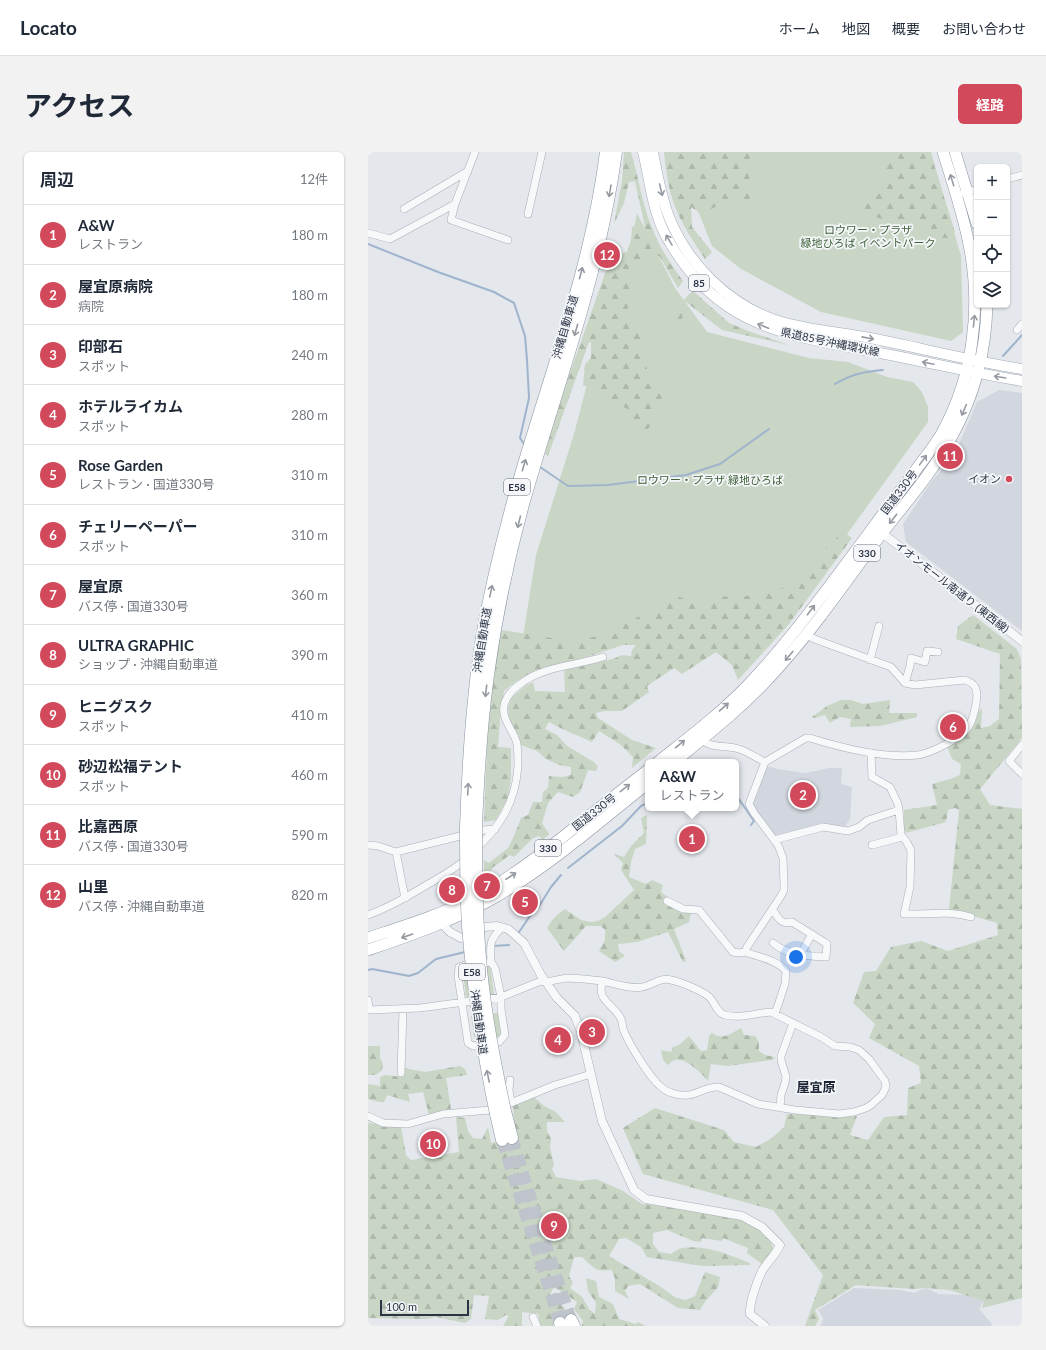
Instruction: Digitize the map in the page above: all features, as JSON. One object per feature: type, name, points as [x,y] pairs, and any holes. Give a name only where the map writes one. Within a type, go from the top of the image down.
[{"type":"highway","name":"沖縄自動車道","points":[[507,1139],[504,1109],[486,1007],[480,959],[471,828],[469,766],[473,708],[477,672],[496,564],[513,500],[563,336],[591,236],[606,152]]},
{"type":"highway","name":"沖縄自動車道","points":[[471,828],[483,714],[492,647],[501,602],[524,502],[590,281],[603,230],[616,152]]},
{"type":"highway","name":"国道330号","points":[[677,759],[770,661],[801,623],[935,444],[953,410],[966,371],[972,342],[975,312],[974,276],[969,242],[957,196],[943,152]]},
{"type":"highway","points":[[955,152],[972,191],[974,204]]},
{"type":"highway","name":"国道330号","points":[[663,759],[731,716],[779,668],[806,635],[916,490],[951,438],[964,412],[981,362],[987,308]]},
{"type":"highway","name":"国道330号","points":[[368,950],[430,929],[441,918],[516,872],[645,772]]},
{"type":"highway","name":"国道330号","points":[[368,938],[441,918],[491,899],[554,858],[645,784]]},
{"type":"main road","name":"県道85号沖縄環状線","points":[[643,152],[656,211],[667,237],[690,273],[712,295],[728,308],[759,324],[794,336],[977,374],[1022,381]]},
{"type":"main road","name":"県道85号沖縄環状線","points":[[654,152],[665,206],[677,233],[688,252],[715,284],[734,299],[756,312],[782,322],[1022,369]]},
{"type":"street","points":[[475,152],[455,204],[451,220],[508,240]]},
{"type":"street","points":[[528,214],[542,152]]},
{"type":"street","points":[[404,209],[468,171]]},
{"type":"street","points":[[1010,178],[1022,174]]},
{"type":"street","points":[[957,196],[972,191]]},
{"type":"street","points":[[368,233],[390,239],[455,204]]},
{"type":"street","name":"イオンモール南通り (東西線)","points":[[882,533],[1022,641]]},
{"type":"street","points":[[870,660],[879,626]]},
{"type":"street","points":[[745,952],[773,910],[784,890],[783,858],[778,845],[749,804],[765,762],[806,738],[847,749],[871,753],[903,756],[919,755],[932,751],[959,736],[968,729],[976,704],[975,687],[972,683],[965,680],[914,685],[905,683],[891,667],[806,635]]},
{"type":"street","points":[[905,683],[910,666],[910,654],[925,662],[927,651],[938,652]]},
{"type":"street","points":[[368,915],[405,898],[458,866],[481,845],[495,829],[508,810],[515,791],[518,746],[516,738],[506,721],[504,713],[504,704],[509,694],[518,685],[532,676],[603,657]]},
{"type":"street","points":[[698,736],[710,746],[722,746],[739,749],[765,762]]},
{"type":"street","points":[[1022,745],[1009,761],[1022,774]]},
{"type":"street","points":[[871,753],[872,777],[890,787],[898,804],[901,835],[911,850],[910,888],[904,914],[921,915],[944,912],[958,913],[971,917]]},
{"type":"street","points":[[774,840],[823,827],[848,831],[859,827],[868,820],[899,810]]},
{"type":"street","points":[[368,845],[378,846],[396,852],[484,830],[495,829]]},
{"type":"street","points":[[872,845],[902,837]]},
{"type":"street","points":[[396,852],[405,898]]},
{"type":"street","points":[[667,901],[683,909],[699,910],[733,952],[745,952],[782,966],[786,971],[785,984],[775,1014]]},
{"type":"street","points":[[773,910],[783,923],[792,922],[827,944],[826,958],[800,955],[785,950],[773,943]]},
{"type":"street","points":[[441,918],[450,932],[461,938],[470,937],[485,927],[490,926],[502,927],[524,942],[556,998],[575,1016],[581,1032],[602,1121],[634,1190],[646,1199],[671,1202],[742,1216],[762,1227],[780,1245],[775,1255],[762,1271],[749,1307],[750,1314],[759,1326]]},
{"type":"street","points":[[491,962],[459,967],[458,976],[468,1043],[473,1046],[499,1042],[504,1035],[500,1009],[501,997],[496,968],[491,962],[490,942],[502,927]]},
{"type":"street","points":[[800,955],[812,934]]},
{"type":"street","points":[[368,1000],[369,1010],[403,1009],[462,1003],[501,997],[541,981],[546,982],[564,978],[603,981],[628,987],[642,987],[664,979],[671,979],[708,996],[719,1012],[724,1015],[740,1016],[771,1012],[835,1046],[850,1047],[859,1050],[869,1060],[885,1081],[886,1087],[882,1095],[872,1105],[854,1112],[839,1114],[780,1108],[758,1104],[713,1087],[691,1095],[681,1096],[670,1092],[659,1086],[650,1075],[624,1033],[621,1019],[601,993],[600,987],[603,981]]},
{"type":"street","points":[[401,1072],[403,1009]]},
{"type":"street","points":[[780,1108],[781,1095],[786,1077],[781,1056],[793,1023]]},
{"type":"street","points":[[368,1116],[383,1123],[408,1124],[443,1114],[504,1109],[555,1085],[591,1074]]},
{"type":"street","points":[[504,1109],[510,1080]]},
{"type":"street","points":[[750,1314],[765,1326]]},
{"type":"street","points":[[533,1317],[537,1326]]},
{"type":"shaded area","points":[[999,390],[1022,393],[1022,631],[906,542],[903,524],[931,482],[954,456],[977,402]]},
{"type":"shaded area","points":[[767,766],[805,773],[829,768],[842,768],[841,784],[852,787],[850,819],[844,828],[831,826],[775,837],[755,809],[753,803],[759,783]]},
{"type":"shaded area","points":[[854,1288],[900,1290],[914,1293],[926,1288],[939,1294],[969,1295],[984,1301],[979,1309],[992,1324],[991,1326],[820,1326],[823,1318],[818,1310]]},
{"type":"green space","points":[[624,152],[631,152],[649,221],[659,244],[666,257],[683,281],[678,288],[660,257],[652,250],[646,252],[634,278],[628,282],[633,301],[625,312],[626,320],[635,331],[646,333],[645,339],[640,347],[648,371],[658,389],[662,392],[666,389],[670,392],[661,408],[652,416],[653,424],[644,432],[634,423],[630,410],[610,401],[583,385],[585,364],[591,358],[591,342],[589,342],[548,456],[545,454],[554,418],[608,265],[616,255],[627,252],[631,240],[632,227],[639,226],[646,232],[635,181],[629,182],[624,203],[614,224],[622,181]]},
{"type":"green space","points":[[664,152],[751,152],[749,183],[751,201],[722,203],[700,213],[691,207],[692,227],[712,252],[705,259],[684,226],[674,204],[666,172]]},
{"type":"green space","name":"ロウワー・プラザ 緑地ひろば イベントパーク","points":[[684,152],[931,152],[961,256],[963,332],[951,341],[821,312],[741,269],[712,246],[695,203]]},
{"type":"green space","points":[[893,152],[930,152],[955,232],[950,238],[937,238],[924,232],[908,219],[883,219],[851,212],[850,209],[878,190]]},
{"type":"green space","name":"ロウワー・プラザ 緑地ひろば","points":[[637,213],[675,288],[707,332],[809,358],[848,362],[887,377],[913,382],[922,392],[928,407],[928,422],[785,620],[520,656],[536,555],[574,434],[594,357],[626,267]]},
{"type":"green space","points":[[693,291],[729,323],[789,345],[722,330],[686,302],[682,319],[676,319],[682,303]]},
{"type":"green space","points":[[844,532],[852,538],[789,624],[738,680],[732,665],[716,652],[682,674],[674,668],[647,686],[649,692],[622,711],[605,711],[596,713],[598,718],[632,740],[656,748],[632,768],[633,757],[621,745],[599,731],[592,742],[549,722],[545,729],[557,735],[567,746],[594,762],[598,767],[596,771],[588,770],[580,792],[573,797],[558,792],[548,803],[542,823],[549,834],[543,840],[539,836],[533,838],[514,857],[510,855],[492,868],[490,872],[491,877],[484,880],[484,860],[489,863],[508,848],[521,818],[528,815],[533,802],[542,802],[543,792],[548,788],[549,776],[562,777],[571,775],[571,767],[559,765],[546,759],[537,751],[521,745],[518,734],[509,722],[508,708],[512,697],[533,682],[535,691],[565,692],[564,670],[613,659],[622,655],[631,656],[632,650],[636,645],[623,645],[575,661],[541,670],[518,680],[504,691],[498,747],[511,748],[511,778],[508,798],[496,820],[484,822],[491,683],[501,630],[577,642],[599,635],[633,620],[675,594],[685,599],[695,600],[723,596],[760,595],[774,592],[783,588],[801,574],[836,538]]},
{"type":"green space","points":[[973,615],[1017,649],[1021,659],[1022,738],[980,789],[990,805],[1022,809],[1022,1298],[982,1308],[984,1301],[949,1290],[856,1285],[815,1310],[819,1319],[815,1326],[805,1326],[823,1275],[773,1210],[643,1174],[623,1128],[655,1108],[724,1130],[734,1142],[756,1147],[772,1138],[784,1127],[787,1114],[857,1116],[850,1135],[868,1140],[884,1117],[907,1115],[908,1088],[921,1083],[919,1066],[869,1038],[875,1024],[853,1003],[864,972],[876,971],[891,947],[921,941],[948,951],[998,935],[997,923],[949,909],[959,810],[955,808],[948,810],[946,822],[906,833],[904,828],[904,810],[937,805],[932,784],[960,775],[961,764],[952,759],[947,746],[982,708],[981,728],[990,726],[999,719],[1000,654],[956,639],[958,626]]},
{"type":"green space","points":[[841,700],[851,700],[863,704],[890,700],[889,713],[917,713],[917,717],[880,726],[850,727],[851,719],[840,717],[830,723],[825,715],[815,718],[812,717],[827,706]]},
{"type":"green space","points":[[647,815],[646,844],[635,849],[629,877],[646,884],[652,880],[663,885],[661,892],[668,897],[664,903],[674,909],[691,913],[689,922],[674,929],[686,961],[683,962],[668,932],[637,942],[618,944],[619,951],[625,956],[615,962],[599,951],[605,940],[605,930],[601,926],[586,926],[564,951],[547,928],[559,913],[565,909],[581,920],[591,922],[598,921],[605,917],[634,890],[621,870],[623,863],[614,854],[624,857],[631,846],[644,833],[641,818]]},
{"type":"green space","points":[[490,964],[494,994],[466,997],[462,968]]},
{"type":"green space","points":[[498,1013],[501,1038],[475,1042],[471,1016]]},
{"type":"green space","points":[[741,1028],[744,1035],[755,1036],[759,1042],[759,1051],[765,1055],[775,1057],[772,1060],[728,1066],[711,1064],[708,1081],[687,1062],[675,1060],[668,1065],[663,1060],[661,1050],[671,1052],[673,1047],[679,1045],[689,1036],[701,1051],[707,1050],[709,1036],[712,1033],[723,1036],[731,1034]]},
{"type":"green space","points":[[368,1046],[380,1046],[380,1058],[383,1064],[382,1070],[376,1075],[368,1075]]},
{"type":"green space","points":[[460,1066],[465,1069],[467,1075],[446,1078],[451,1109],[429,1115],[423,1092],[408,1094],[410,1102],[387,1095],[384,1102],[368,1099],[368,1084],[380,1086],[380,1077],[385,1075],[404,1077],[404,1068],[425,1072]]},
{"type":"green space","points":[[533,1096],[544,1106],[556,1112],[565,1122],[547,1122],[547,1131],[551,1139],[550,1147],[554,1165],[552,1169],[556,1177],[580,1181],[596,1179],[623,1191],[642,1204],[684,1208],[745,1220],[763,1232],[770,1240],[773,1248],[773,1253],[762,1264],[747,1253],[748,1248],[723,1238],[722,1241],[702,1238],[701,1242],[693,1241],[667,1230],[653,1233],[653,1244],[659,1252],[671,1254],[682,1248],[691,1247],[709,1249],[750,1263],[750,1265],[702,1266],[647,1257],[641,1247],[626,1238],[619,1239],[609,1256],[661,1287],[676,1298],[686,1300],[695,1296],[705,1272],[720,1277],[718,1287],[700,1310],[678,1308],[640,1284],[628,1286],[625,1291],[629,1299],[615,1291],[615,1279],[612,1270],[598,1270],[582,1257],[574,1257],[569,1276],[573,1283],[570,1288],[582,1297],[589,1309],[595,1314],[596,1303],[588,1291],[586,1278],[596,1281],[599,1297],[613,1304],[619,1319],[636,1324],[638,1322],[646,1326],[582,1326],[583,1321],[574,1309],[577,1302],[554,1287],[549,1296],[564,1307],[569,1318],[553,1325],[554,1326],[540,1326],[538,1314],[522,1312],[522,1326],[503,1326],[509,1316],[506,1315],[498,1320],[485,1319],[489,1296],[474,1295],[471,1319],[465,1323],[436,1317],[427,1319],[368,1318],[368,1123],[401,1127],[406,1155],[411,1160],[459,1152],[456,1117],[465,1118],[468,1131],[473,1138],[482,1139],[488,1127],[491,1143],[515,1137],[513,1106]]},
{"type":"waterway","points":[[368,244],[438,272],[494,292],[514,303],[525,336],[527,360],[529,398],[520,438],[524,444]]},
{"type":"waterway","points":[[1003,356],[1022,335]]},
{"type":"waterway","points":[[835,384],[858,374],[883,370]]},
{"type":"waterway","points":[[540,467],[568,486],[608,485],[686,475],[720,464],[769,429]]},
{"type":"waterway","points":[[739,799],[754,821],[751,825]]},
{"type":"waterway","points":[[568,868],[622,826],[641,806],[645,804]]},
{"type":"waterway","points":[[519,932],[561,875]]},
{"type":"waterway","points":[[493,946],[509,945]]},
{"type":"waterway","points":[[368,970],[372,969],[409,976],[418,973],[436,959],[465,952]]},
{"type":"tunnel","points":[[512,1138],[571,1320]]},
{"type":"tunnel","points":[[502,1140],[560,1323]]},
{"type":"place","name":"山里","points":[[607,255]]},
{"type":"place","name":"比嘉西原","points":[[950,456]]},
{"type":"place","name":"イオン","points":[[1009,479]]},
{"type":"place","name":"チェリーペーパー","points":[[953,727]]},
{"type":"place","name":"屋宜原病院","points":[[803,795]]},
{"type":"place","name":"A&W","points":[[692,839]]},
{"type":"place","name":"屋宜原","points":[[487,886]]},
{"type":"place","name":"ULTRA GRAPHIC","points":[[452,890]]},
{"type":"place","name":"Rose Garden","points":[[525,902]]},
{"type":"place","name":"印部石","points":[[592,1032]]},
{"type":"place","name":"ホテルライカム","points":[[558,1040]]},
{"type":"place","name":"砂辺松福テント","points":[[433,1144]]},
{"type":"place","name":"ヒニグスク","points":[[554,1226]]},
{"type":"district","name":"屋宜原","points":[[816,1087]]}]
